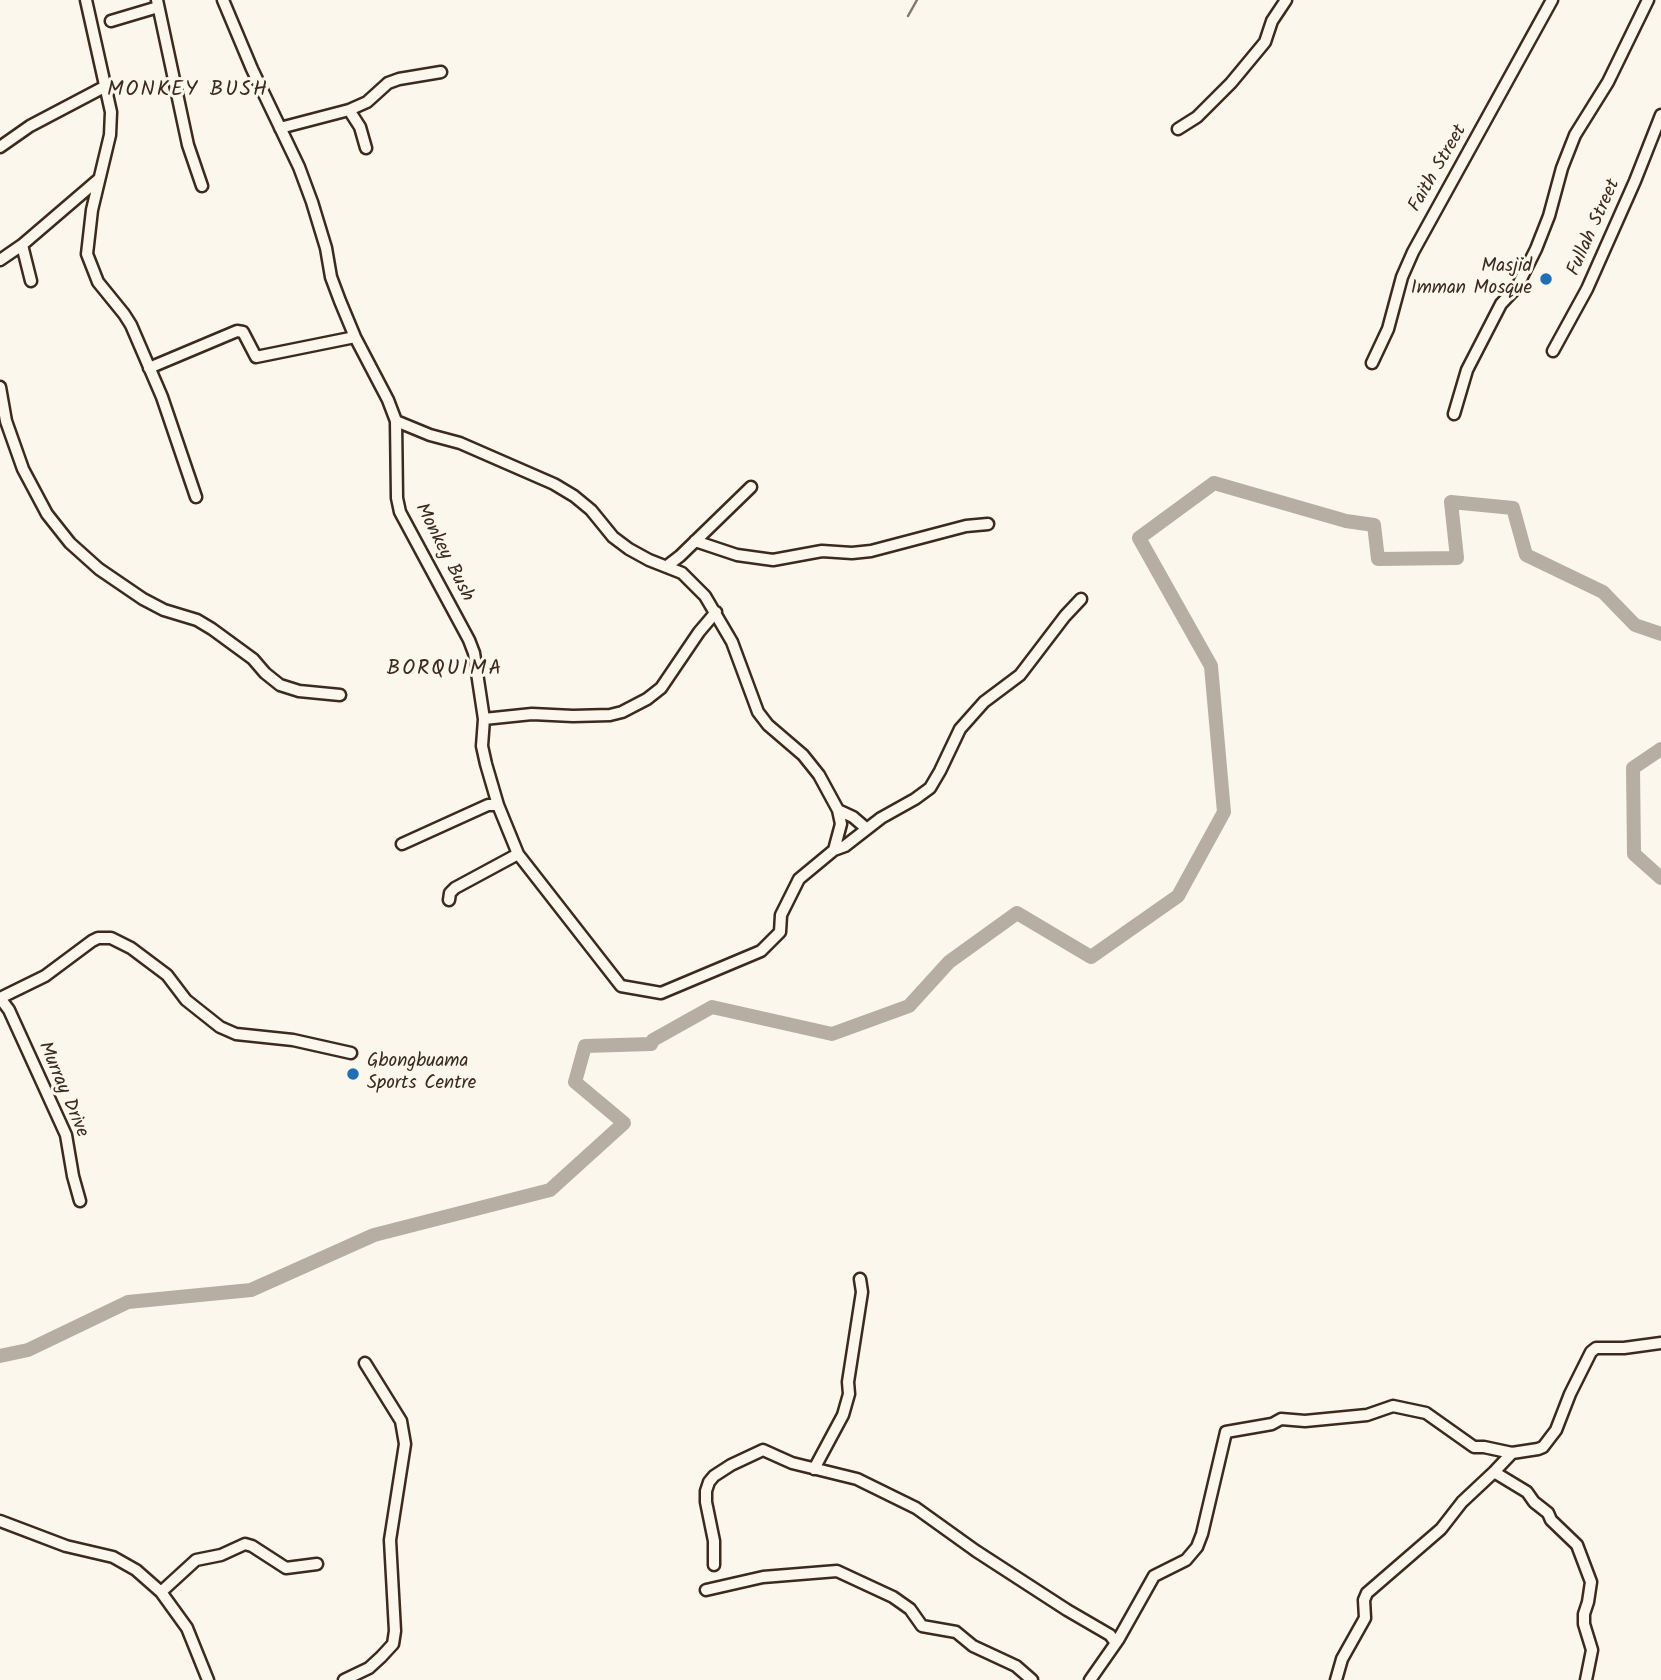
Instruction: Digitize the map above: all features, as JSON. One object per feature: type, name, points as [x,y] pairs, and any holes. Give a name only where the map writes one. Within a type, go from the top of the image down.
[{"type":"street","points":[[86,0],[111,112],[110,135],[92,210],[86,254],[97,282],[131,325],[171,421],[196,497]]},
{"type":"street","name":"Monkey Bush","points":[[223,0],[233,28],[299,167],[326,248],[331,277],[355,337],[396,421],[397,498],[400,512],[469,640],[479,676],[484,719],[482,746],[498,805],[518,853],[621,986],[661,993],[761,951],[780,932],[781,915],[799,879],[834,850]]},
{"type":"street","points":[[1178,129],[1197,117],[1231,83],[1265,41],[1272,21],[1286,0]]},
{"type":"street","name":"Faith Street","points":[[1372,363],[1388,329],[1402,277],[1413,252],[1552,0]]},
{"type":"street","points":[[1454,414],[1467,370],[1501,304],[1517,287],[1536,248],[1575,135],[1608,82],[1648,0]]},
{"type":"street","points":[[111,21],[158,4],[188,145],[202,186]]},
{"type":"street","points":[[280,128],[349,110],[367,102],[388,83],[441,72]]},
{"type":"street","points":[[0,147],[30,126],[106,86]]},
{"type":"street","points":[[349,110],[360,127],[366,148]]},
{"type":"street","name":"Fullah Street","points":[[1553,351],[1592,276],[1635,181],[1661,115]]},
{"type":"street","points":[[1,258],[22,244],[99,179]]},
{"type":"street","points":[[22,244],[31,281]]},
{"type":"street","points":[[149,368],[237,331],[243,332],[256,357],[355,337]]},
{"type":"street","points":[[0,387],[6,421],[23,469],[47,514],[70,543],[99,569],[143,599],[164,610],[197,620],[212,629],[253,659],[280,685],[299,691],[340,695]]},
{"type":"street","points":[[396,421],[430,435],[460,443],[554,484],[591,510],[613,537],[629,549],[682,573],[695,583],[716,612],[732,642],[758,712],[768,725],[803,755],[819,775],[838,810],[841,824],[834,850]]},
{"type":"street","points":[[667,566],[751,487]]},
{"type":"street","points":[[695,541],[737,555],[773,560],[822,551],[871,551],[956,529],[988,524]]},
{"type":"street","points":[[834,850],[845,846],[930,788],[960,729],[984,702],[1020,675],[1081,599]]},
{"type":"street","points":[[484,719],[531,714],[573,716],[622,712],[661,688],[716,612]]},
{"type":"street","points":[[401,844],[488,805],[498,805]]},
{"type":"street","points":[[838,810],[853,817],[867,829]]},
{"type":"street","points":[[449,900],[450,893],[455,888],[518,853]]},
{"type":"street","points":[[0,998],[45,976],[92,941],[111,938],[131,948],[167,975],[196,1009],[236,1034],[293,1040],[351,1053]]},
{"type":"street","name":"Murray Drive","points":[[0,998],[9,1010],[66,1135],[80,1200]]},
{"type":"street","points":[[814,1469],[843,1415],[849,1394],[848,1382],[861,1310],[860,1279]]},
{"type":"street","points":[[1090,1680],[1116,1643],[1154,1576],[1186,1560],[1197,1547],[1226,1432],[1272,1424],[1281,1419],[1305,1421],[1367,1415],[1393,1406],[1426,1413],[1474,1447],[1512,1453],[1544,1447],[1556,1430],[1582,1368],[1596,1348],[1661,1343]]},
{"type":"street","points":[[344,1680],[369,1668],[382,1657],[393,1644],[396,1631],[390,1540],[405,1444],[401,1421],[365,1363]]},
{"type":"street","points":[[714,1564],[714,1541],[706,1491],[714,1476],[763,1450],[814,1469],[857,1479],[916,1508],[968,1546],[1110,1635],[1116,1643]]},
{"type":"street","points":[[1336,1680],[1342,1659],[1365,1618],[1364,1600],[1367,1593],[1441,1529],[1462,1502],[1512,1453]]},
{"type":"street","points":[[1494,1472],[1527,1492],[1577,1545],[1591,1582],[1584,1614],[1592,1650],[1586,1680]]},
{"type":"street","points":[[0,1521],[66,1546],[113,1557],[136,1570],[161,1592],[187,1628],[208,1680]]},
{"type":"street","points":[[161,1592],[196,1560],[221,1555],[245,1544],[286,1568],[317,1564]]},
{"type":"street","points":[[706,1591],[763,1577],[837,1571],[893,1597],[910,1609],[922,1626],[956,1632],[973,1646],[1016,1666],[1032,1680]]},
{"type":"waterway","points":[[908,16],[917,0]]},
{"type":"waterway","points":[[0,1356],[28,1350],[128,1302],[251,1290],[374,1235],[550,1190],[624,1123],[575,1082],[585,1046],[651,1044],[653,1040],[712,1007],[832,1034],[909,1006],[949,962],[1017,913],[1091,957],[1178,896],[1224,812],[1211,666],[1139,538],[1214,483],[1346,521],[1374,525],[1378,559],[1457,558],[1451,502],[1513,508],[1526,555],[1603,592],[1635,625],[1661,634]]},
{"type":"waterway","points":[[1661,749],[1633,768],[1634,854],[1661,878]]},
{"type":"place","name":"Masjid Imman Mosque","points":[[1546,279]]},
{"type":"place","name":"Gbongbuama Sports Centre","points":[[353,1074]]},
{"type":"district","name":"MONKEY BUSH","points":[[188,91]]},
{"type":"district","name":"BORQUIMA","points":[[445,670]]}]
